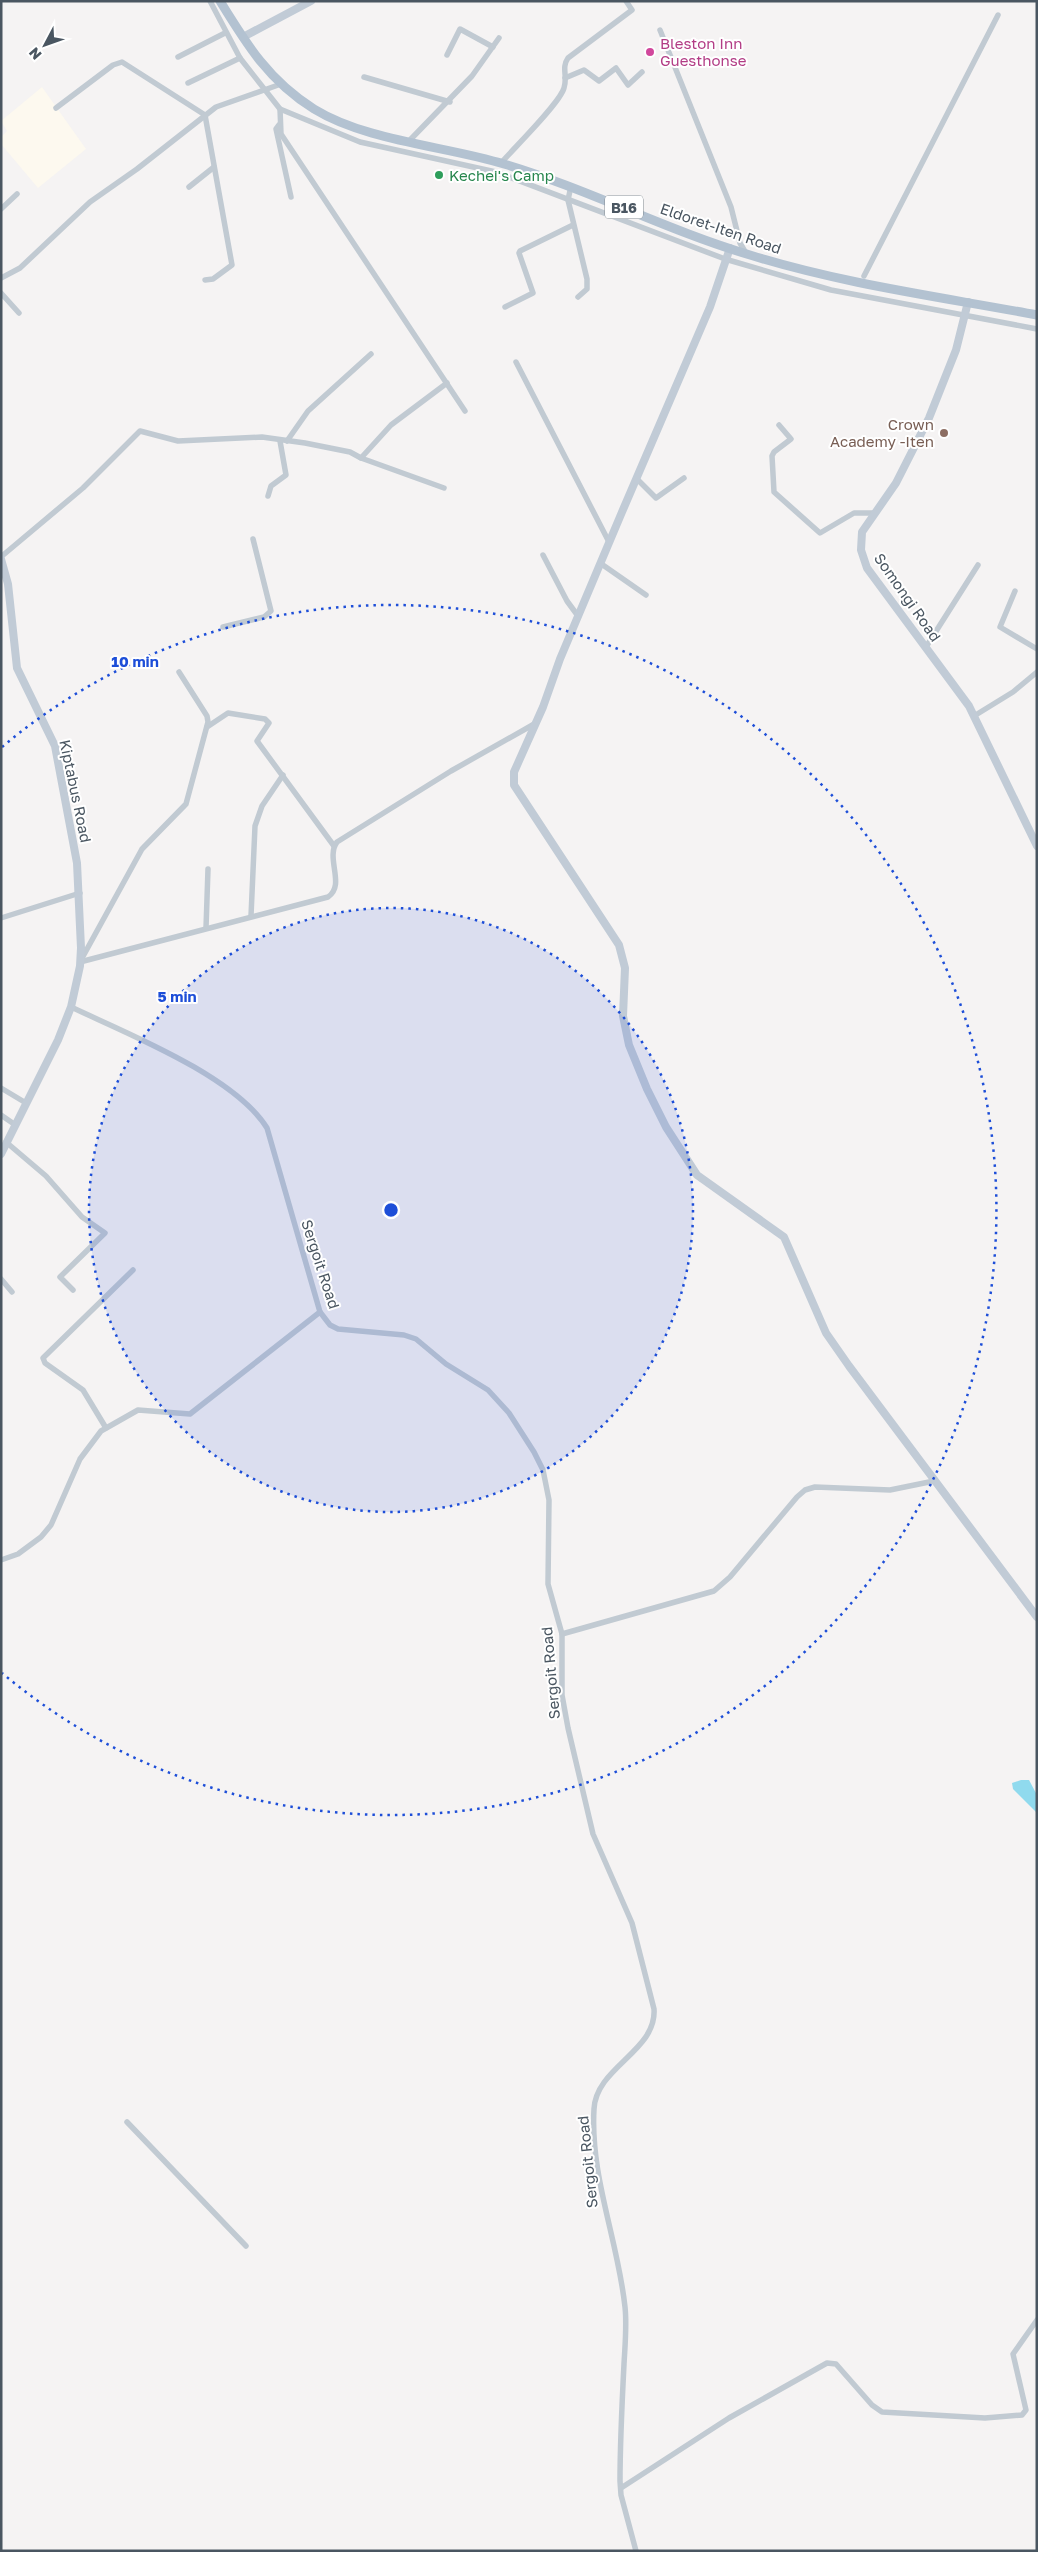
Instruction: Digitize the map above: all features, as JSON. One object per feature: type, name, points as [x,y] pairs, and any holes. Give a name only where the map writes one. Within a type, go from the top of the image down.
[{"type":"main road","name":"Eldoret-Iten Road","points":[[220,1],[255,57],[281,84],[316,110],[335,119],[365,130],[502,163],[571,186],[748,255],[837,278],[1037,315]]},
{"type":"street","points":[[210,1],[225,33],[240,58],[280,110],[360,142],[496,172],[724,259],[830,290],[1037,329]]},
{"type":"street","points":[[243,37],[311,1]]},
{"type":"street","points":[[502,163],[555,102],[564,88],[564,63],[632,10],[626,1]]},
{"type":"street","points":[[864,276],[998,15]]},
{"type":"street","points":[[447,55],[460,29],[493,47]]},
{"type":"street","points":[[660,30],[731,207],[740,243],[748,255]]},
{"type":"street","points":[[178,57],[225,33]]},
{"type":"street","points":[[410,140],[450,102],[472,76],[499,38]]},
{"type":"street","points":[[188,83],[240,58]]},
{"type":"street","points":[[56,108],[113,66],[122,62],[205,115],[232,265],[213,279],[205,280]]},
{"type":"street","points":[[565,78],[584,70],[599,81],[616,68],[628,85],[642,72]]},
{"type":"street","points":[[364,77],[450,102]]},
{"type":"street","points":[[1,278],[20,268],[90,202],[137,169],[205,115],[226,102],[281,84]]},
{"type":"street","points":[[280,110],[279,125],[281,134],[465,411]]},
{"type":"street","points":[[279,125],[276,129],[291,197]]},
{"type":"street","points":[[189,187],[214,167]]},
{"type":"street","points":[[571,186],[568,200],[587,279],[587,289],[578,297]]},
{"type":"street","points":[[1,209],[17,194]]},
{"type":"street","points":[[505,306],[533,293],[519,253],[520,251],[573,225]]},
{"type":"street","points":[[730,248],[724,259],[710,307],[600,563],[536,723],[514,772],[514,785],[619,945],[625,968],[623,1016],[629,1045],[646,1089],[666,1127],[697,1175],[784,1237],[826,1333],[893,1428],[1037,1617]]},
{"type":"street","points":[[1,292],[19,313]]},
{"type":"street","name":"Somongi Road","points":[[968,302],[963,315],[956,350],[929,418],[896,483],[862,532],[860,543],[864,560],[878,582],[954,684],[974,716],[1037,846]]},
{"type":"street","points":[[268,496],[271,486],[286,475],[284,441],[308,411],[371,354]]},
{"type":"street","points":[[516,362],[609,542]]},
{"type":"street","points":[[361,458],[391,425],[447,383]]},
{"type":"street","points":[[779,425],[791,439],[774,452],[772,456],[774,492],[820,533],[854,513],[874,513]]},
{"type":"street","points":[[2,556],[83,488],[140,431],[178,441],[262,437],[305,443],[350,452],[361,458],[444,488]]},
{"type":"street","points":[[636,478],[656,498],[684,478]]},
{"type":"street","points":[[223,627],[264,617],[271,611],[253,539]]},
{"type":"street","points":[[543,555],[567,601],[578,616]]},
{"type":"street","name":"Kiptabus Road","points":[[1,1154],[14,1124],[58,1040],[71,1007],[80,962],[80,893],[77,863],[55,746],[18,668],[8,584],[2,556]]},
{"type":"street","points":[[600,563],[646,595]]},
{"type":"street","points":[[926,647],[978,565]]},
{"type":"street","points":[[1015,591],[1000,627],[1037,650]]},
{"type":"street","points":[[80,962],[142,849],[186,804],[207,727],[207,716],[179,672]]},
{"type":"street","points":[[974,716],[1019,688],[1037,672]]},
{"type":"street","points":[[80,962],[325,898],[333,894],[336,885],[334,846],[257,741],[269,723],[265,719],[228,713],[207,727]]},
{"type":"street","points":[[334,846],[362,825],[536,723]]},
{"type":"street","points":[[251,916],[255,826],[262,806],[283,775]]},
{"type":"street","points":[[206,928],[208,869]]},
{"type":"street","points":[[1,918],[80,893]]},
{"type":"street","name":"Sergoit Road","points":[[71,1007],[177,1057],[234,1094],[260,1118],[272,1144],[320,1312],[330,1325],[338,1329],[410,1336],[446,1364],[488,1390],[509,1413],[534,1452],[545,1479],[549,1519],[548,1584],[562,1634],[562,1695],[587,1812],[600,1852],[632,1923],[655,2016],[650,2031],[596,2091],[594,2109],[601,2191],[620,2268],[625,2308],[621,2488],[636,2551]]},
{"type":"street","points":[[1,1088],[26,1103]]},
{"type":"street","points":[[1,1115],[14,1124]]},
{"type":"street","points":[[6,1142],[46,1176],[82,1217],[105,1234],[60,1276],[73,1290]]},
{"type":"street","points":[[106,1428],[83,1390],[45,1364],[43,1358],[133,1270]]},
{"type":"street","points":[[1,1279],[12,1292]]},
{"type":"street","points":[[1,1560],[18,1554],[41,1537],[51,1525],[80,1459],[95,1437],[106,1428],[138,1410],[190,1414],[320,1312]]},
{"type":"street","points":[[562,1634],[714,1591],[730,1577],[797,1497],[809,1488],[890,1490],[934,1481]]},
{"type":"street","points":[[127,2122],[246,2246]]},
{"type":"street","points":[[621,2488],[729,2418],[827,2363],[836,2364],[872,2405],[882,2412],[985,2418],[1022,2415],[1026,2410],[1013,2354],[1037,2320]]},
{"type":"shaded area","points":[[42,87],[86,149],[38,188],[1,144],[1,137],[7,131],[1,121]]},
{"type":"water","points":[[1029,1780],[1037,1795],[1037,1813],[1013,1789],[1012,1783]]},
{"type":"place","name":"Bleston Inn Guesthonse","points":[[650,52]]},
{"type":"place","name":"Kechei's Camp","points":[[439,175]]},
{"type":"place","name":"Crown Academy -Iten","points":[[944,433]]}]
